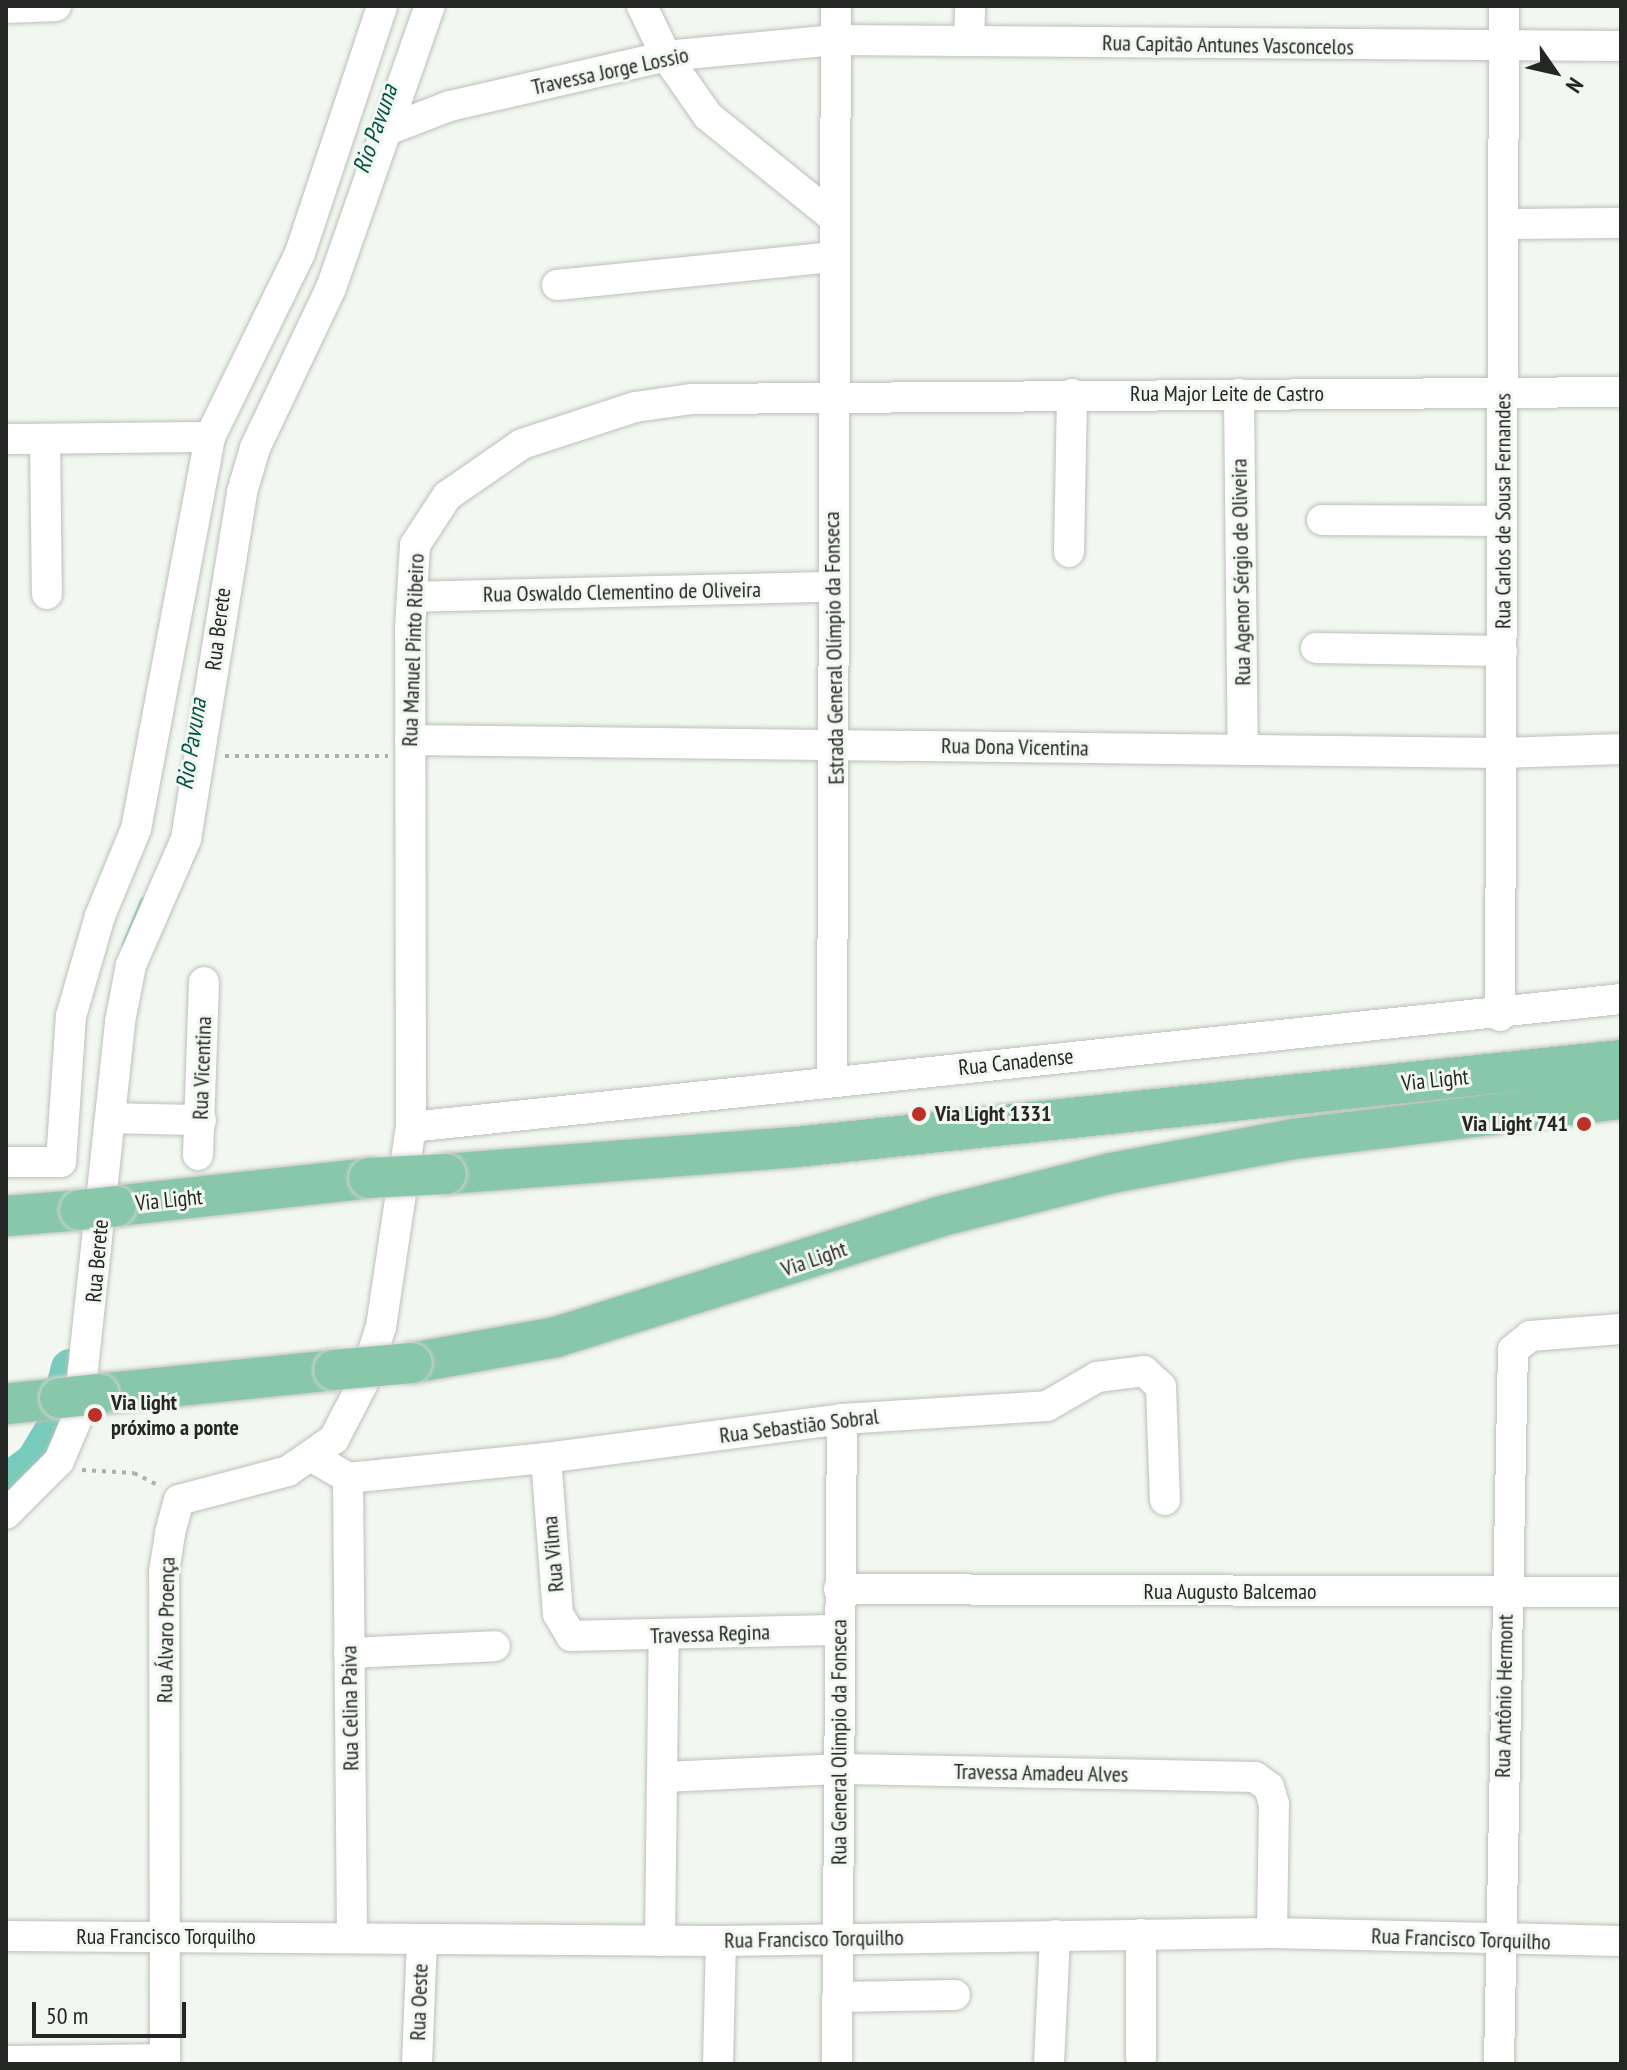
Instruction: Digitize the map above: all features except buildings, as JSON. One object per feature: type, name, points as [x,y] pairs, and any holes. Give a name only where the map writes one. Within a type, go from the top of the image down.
[{"type":"main road","name":"Via Light","points":[[6,1216],[369,1178],[796,1147],[1621,1060]]},
{"type":"main road","name":"Via Light","points":[[18,1403],[412,1363],[556,1337],[938,1217],[1112,1173],[1294,1139],[1621,1099]]},
{"type":"street","points":[[6,8],[56,6]]},
{"type":"street","name":"Rua Berete","points":[[6,1162],[37,1167],[61,1162],[71,1016],[95,929],[136,829],[210,437],[300,253],[382,6]]},
{"type":"street","name":"Rua Berete","points":[[59,1461],[78,1416],[89,1353],[110,1118],[131,965],[186,839],[203,753],[225,573],[255,448],[331,288],[390,129],[430,6]]},
{"type":"street","points":[[642,6],[666,56],[708,116],[833,217]]},
{"type":"street","name":"Estrada General Olímpio da Fonseca","points":[[832,1080],[837,744],[832,587],[836,6]]},
{"type":"street","points":[[969,41],[970,6]]},
{"type":"street","name":"Rua Carlos de Sousa Fernandes","points":[[1500,1016],[1504,6]]},
{"type":"street","name":"Travessa Jorge Lossio","points":[[390,129],[450,106],[666,56],[835,40]]},
{"type":"street","name":"Rua Capitão Antunes Vasconcelos","points":[[835,40],[1504,49],[1621,46]]},
{"type":"street","points":[[1504,224],[1621,223]]},
{"type":"street","points":[[557,285],[832,257]]},
{"type":"street","name":"Rua Major Leite de Castro","points":[[834,395],[1621,392]]},
{"type":"street","points":[[1069,552],[1072,394]]},
{"type":"street","name":"Rua Agenor Sérgio de Oliveira","points":[[1239,394],[1243,750]]},
{"type":"street","name":"Rua Manuel Pinto Ribeiro","points":[[411,1127],[412,597],[415,545],[425,525],[463,480],[522,444],[635,407],[744,395],[834,395]]},
{"type":"street","points":[[6,439],[210,437]]},
{"type":"street","points":[[45,439],[47,594]]},
{"type":"street","points":[[1322,520],[1501,521]]},
{"type":"street","name":"Rua Oswaldo Clementino de Oliveira","points":[[412,597],[832,587]]},
{"type":"street","points":[[1316,648],[1502,651]]},
{"type":"street","name":"Rua Dona Vicentina","points":[[410,748],[837,744],[1502,753],[1621,749]]},
{"type":"street","name":"Rua Vicentina","points":[[198,1155],[204,982]]},
{"type":"street","name":"Rua Canadense","points":[[411,1127],[832,1080],[1500,1016],[1621,999]]},
{"type":"street","points":[[110,1118],[201,1120]]},
{"type":"street","points":[[179,1500],[314,1458],[346,1421],[381,1327],[411,1127]]},
{"type":"street","name":"Rua Antônio Hermont","points":[[1499,2064],[1512,1361],[1518,1344],[1530,1336],[1621,1329]]},
{"type":"street","name":"Rua Sebastião Sobral","points":[[348,1478],[546,1458],[842,1419],[1047,1406],[1097,1377],[1144,1371],[1161,1387],[1165,1500]]},
{"type":"street","name":"Rua General Olimpio da Fonseca","points":[[837,2064],[837,1937],[843,1769],[839,1630],[842,1419]]},
{"type":"street","points":[[314,1458],[348,1478]]},
{"type":"street","name":"Rua Vilma","points":[[546,1458],[558,1614],[565,1630],[580,1640]]},
{"type":"street","points":[[6,1514],[59,1461]]},
{"type":"street","name":"Rua Celina Paiva","points":[[348,1478],[352,1938]]},
{"type":"street","name":"Rua Álvaro Proença","points":[[165,2061],[164,1572],[179,1500]]},
{"type":"street","name":"Rua Augusto Balcemao","points":[[839,1589],[1506,1595],[1621,1592]]},
{"type":"street","name":"Travessa Regina","points":[[580,1640],[664,1634],[839,1630]]},
{"type":"street","points":[[660,1941],[664,1634]]},
{"type":"street","points":[[349,1653],[495,1646]]},
{"type":"street","name":"Travessa Amadeu Alves","points":[[664,1777],[843,1769],[1255,1777],[1269,1787],[1274,1804],[1272,1933]]},
{"type":"street","name":"Rua Francisco Torquilho","points":[[6,1936],[721,1941],[1272,1933],[1500,1943],[1621,1941]]},
{"type":"street","points":[[1141,1934],[1141,2058]]},
{"type":"street","points":[[1049,2064],[1055,1935]]},
{"type":"street","name":"Rua Oeste","points":[[417,2064],[422,1940]]},
{"type":"street","points":[[718,2064],[721,1941]]},
{"type":"street","points":[[837,1997],[955,1995]]},
{"type":"street","points":[[6,2061],[165,2061]]},
{"type":"path","points":[[203,753],[410,748]]},
{"type":"path","points":[[59,1461],[88,1473],[134,1473],[179,1500]]},
{"type":"waterway","name":"Rio Pavuna","points":[[125,945],[143,901]]},
{"type":"waterway","name":"Rio Pavuna","points":[[6,1483],[35,1461],[54,1429],[70,1368]]},
{"type":"place","name":"Via Light 1331","points":[[919,1114]]},
{"type":"place","name":"Via Light 741","points":[[1584,1124]]},
{"type":"place","name":"Via light próximo a ponte","points":[[95,1415]]}]
